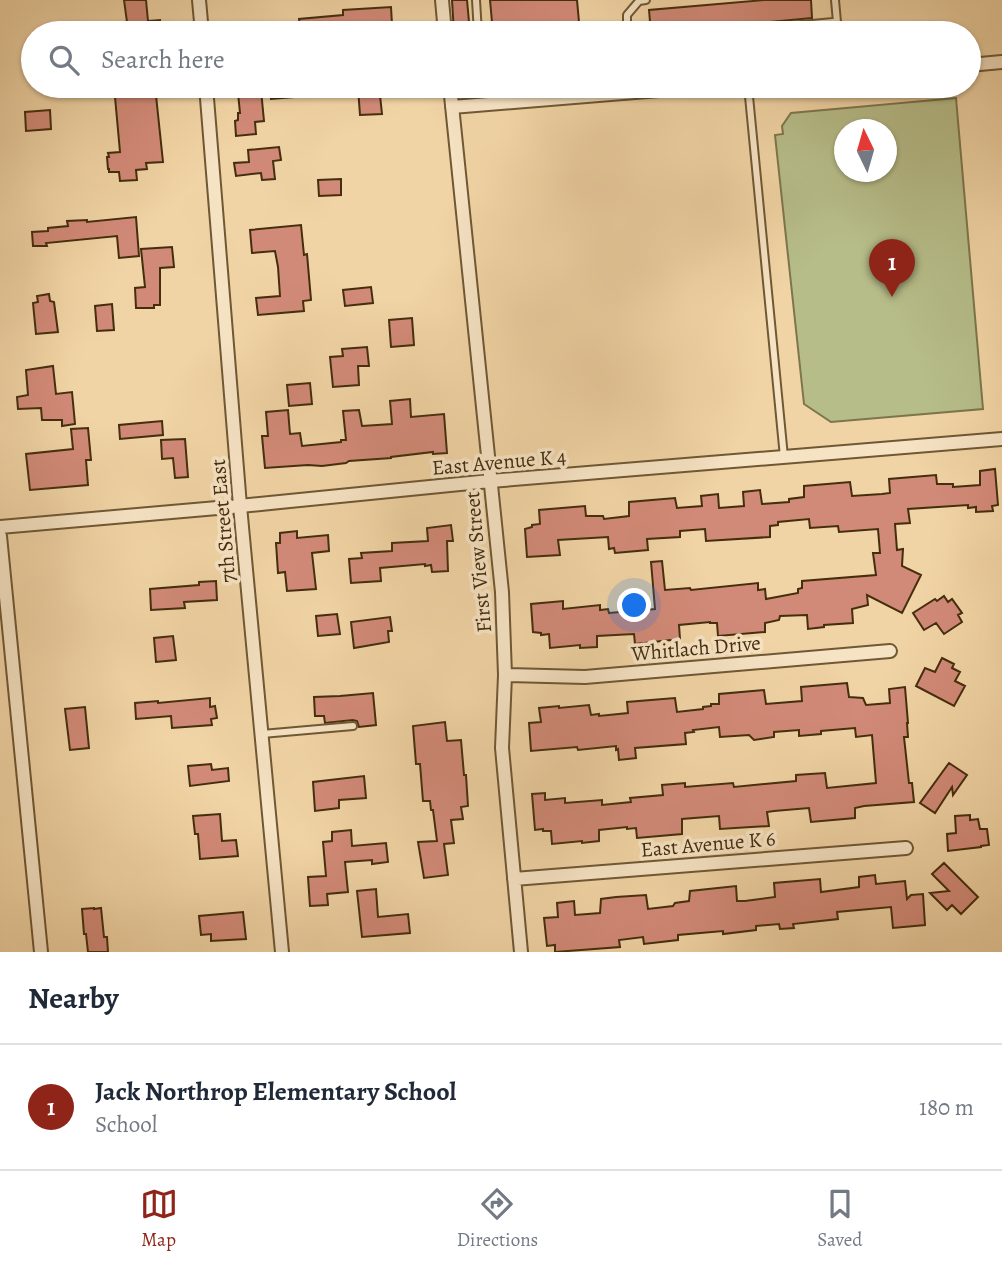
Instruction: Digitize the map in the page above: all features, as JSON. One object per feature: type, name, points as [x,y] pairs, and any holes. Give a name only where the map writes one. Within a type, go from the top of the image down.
[{"type":"street","points":[[199,0],[201,21]]},
{"type":"street","points":[[442,0],[444,21]]},
{"type":"street","points":[[981,64],[1002,62]]},
{"type":"street","name":"7th Street East","points":[[207,98],[240,506],[282,952]]},
{"type":"street","name":"First View Street","points":[[451,98],[502,592],[505,675],[502,748],[521,952]]},
{"type":"street","points":[[452,107],[542,98]]},
{"type":"street","name":"East Avenue K 4","points":[[0,527],[491,481],[1002,439]]},
{"type":"street","points":[[0,536],[41,952]]},
{"type":"street","name":"Whitlach Drive","points":[[505,675],[584,677],[890,651]]},
{"type":"street","name":"East Avenue K 6","points":[[514,879],[906,848]]},
{"type":"lane","points":[[476,0],[477,21]]},
{"type":"lane","points":[[627,21],[627,15],[639,1],[646,0]]},
{"type":"lane","points":[[835,0],[837,21]]},
{"type":"lane","points":[[749,98],[784,457]]},
{"type":"lane","points":[[262,734],[353,726]]},
{"type":"green space","points":[[956,98],[983,409],[831,422],[804,404],[775,135],[783,134],[782,126],[791,113]]},
{"type":"building","points":[[124,0],[146,0],[148,21],[127,21]]},
{"type":"building","points":[[452,0],[467,0],[469,21],[453,21]]},
{"type":"building","points":[[490,0],[577,0],[579,21],[492,21]]},
{"type":"building","points":[[765,0],[811,0],[812,18],[780,21],[650,21],[649,10]]},
{"type":"building","points":[[391,7],[392,21],[299,21],[343,15],[343,10]]},
{"type":"building","points":[[115,98],[156,98],[163,162],[146,163],[147,169],[136,170],[137,180],[120,181],[119,172],[109,172],[107,157],[108,153],[120,152]]},
{"type":"building","points":[[238,98],[262,98],[264,121],[255,122],[256,134],[236,136],[235,121],[240,113]]},
{"type":"building","points":[[359,98],[380,98],[382,114],[360,115]]},
{"type":"building","points":[[50,110],[51,129],[26,131],[25,112]]},
{"type":"building","points":[[279,147],[281,160],[273,161],[275,179],[262,180],[261,173],[236,176],[234,163],[249,162],[248,150]]},
{"type":"building","points":[[341,179],[341,195],[319,196],[318,180]]},
{"type":"building","points":[[136,217],[139,256],[119,258],[117,236],[33,246],[32,232],[68,226],[67,221],[87,222]]},
{"type":"building","points":[[301,225],[304,255],[307,254],[311,300],[303,301],[304,311],[258,315],[256,298],[280,296],[278,267],[275,251],[252,253],[250,230]]},
{"type":"building","points":[[172,247],[174,267],[160,268],[160,305],[154,305],[154,308],[136,308],[135,288],[145,287],[141,249]]},
{"type":"building","points":[[371,287],[373,303],[345,306],[343,290]]},
{"type":"building","points":[[49,294],[50,301],[54,302],[58,332],[36,334],[33,303],[38,302],[37,296]]},
{"type":"building","points":[[112,304],[114,330],[97,331],[95,306]]},
{"type":"building","points":[[412,318],[414,345],[391,347],[389,320]]},
{"type":"building","points":[[367,347],[369,366],[358,366],[359,385],[333,387],[330,357],[343,356],[342,349]]},
{"type":"building","points":[[53,366],[56,394],[72,392],[75,424],[62,426],[62,420],[42,420],[41,408],[18,409],[17,397],[28,395],[26,370]]},
{"type":"building","points":[[310,383],[312,404],[289,406],[287,385]]},
{"type":"building","points":[[410,399],[411,417],[444,414],[447,453],[433,452],[322,466],[265,468],[262,436],[268,436],[266,412],[288,410],[290,434],[300,433],[302,446],[346,440],[343,411],[359,410],[362,426],[392,424],[390,401]]},
{"type":"building","points":[[162,421],[163,435],[120,439],[119,425]]},
{"type":"building","points":[[88,428],[91,460],[86,460],[88,485],[30,490],[26,454],[73,449],[71,429]]},
{"type":"building","points":[[185,439],[188,477],[175,478],[173,458],[162,459],[161,440]]},
{"type":"building","points":[[995,469],[998,505],[992,506],[993,511],[976,512],[976,507],[968,508],[968,505],[908,509],[910,523],[895,524],[897,550],[903,549],[902,566],[921,575],[902,613],[867,595],[868,605],[852,609],[853,623],[808,629],[807,615],[780,616],[779,620],[765,623],[765,632],[718,636],[717,623],[710,622],[679,625],[680,639],[635,644],[634,634],[597,636],[597,647],[580,648],[580,645],[550,648],[549,634],[533,632],[531,604],[563,601],[563,609],[600,605],[600,610],[608,609],[609,613],[655,609],[651,562],[662,561],[665,590],[758,583],[758,590],[765,589],[766,599],[798,593],[798,589],[802,588],[802,581],[876,575],[873,553],[880,553],[878,529],[839,532],[838,526],[810,528],[809,519],[778,522],[778,525],[770,526],[770,537],[706,541],[705,529],[680,531],[680,537],[647,539],[648,550],[615,553],[614,548],[609,549],[608,537],[558,540],[560,555],[527,557],[525,529],[540,524],[539,510],[585,506],[586,516],[603,516],[604,519],[629,516],[629,502],[675,498],[677,508],[702,506],[701,496],[718,494],[719,508],[744,506],[743,492],[760,490],[762,504],[789,502],[789,499],[804,497],[804,486],[850,482],[852,496],[890,493],[889,479],[936,475],[937,484],[953,484],[953,487],[980,485],[980,471]]},
{"type":"building","points":[[451,525],[453,541],[447,541],[448,571],[432,572],[431,565],[425,564],[380,568],[381,581],[351,583],[349,559],[362,558],[361,553],[392,551],[392,543],[428,541],[427,528]]},
{"type":"building","points":[[297,531],[297,538],[328,535],[329,551],[312,553],[316,589],[287,591],[285,572],[278,573],[276,543],[280,543],[280,533]]},
{"type":"building","points":[[216,581],[217,600],[184,602],[185,608],[151,610],[150,589]]},
{"type":"building","points":[[944,596],[948,602],[952,599],[962,613],[958,615],[962,622],[944,634],[936,623],[924,630],[913,613]]},
{"type":"building","points":[[337,614],[340,634],[318,636],[316,616]]},
{"type":"building","points":[[390,617],[392,631],[388,631],[389,642],[354,648],[351,622]]},
{"type":"building","points":[[173,636],[176,660],[156,662],[154,638]]},
{"type":"building","points":[[942,658],[954,664],[952,668],[960,672],[955,681],[965,686],[954,706],[916,686],[925,668],[935,672]]},
{"type":"building","points":[[847,683],[849,697],[863,698],[866,705],[890,703],[889,689],[905,687],[908,737],[904,737],[914,802],[864,806],[855,808],[855,818],[811,822],[809,808],[767,812],[769,826],[720,829],[719,816],[682,819],[682,834],[637,838],[636,828],[627,827],[599,830],[599,841],[582,843],[552,844],[551,831],[535,830],[532,794],[545,793],[545,800],[565,798],[565,803],[602,800],[602,805],[631,802],[630,798],[663,795],[662,785],[685,783],[685,787],[733,783],[734,787],[796,781],[796,775],[825,773],[827,788],[876,783],[872,735],[856,737],[855,728],[799,736],[799,730],[774,732],[774,737],[754,740],[749,735],[720,737],[719,727],[693,730],[694,732],[685,733],[686,744],[635,748],[636,758],[619,760],[616,746],[531,751],[529,723],[541,722],[539,708],[589,705],[591,715],[599,716],[628,713],[627,702],[675,698],[677,712],[719,704],[719,694],[764,690],[766,704],[802,701],[801,687]]},
{"type":"building","points":[[373,693],[376,725],[359,727],[357,721],[353,720],[325,723],[324,716],[315,716],[314,697]]},
{"type":"building","points":[[210,698],[210,707],[215,706],[217,718],[211,719],[212,725],[172,728],[171,716],[136,719],[135,703]]},
{"type":"building","points":[[85,707],[89,748],[70,750],[65,709]]},
{"type":"building","points":[[445,722],[447,741],[461,740],[468,806],[461,807],[463,819],[451,820],[454,843],[444,844],[448,875],[424,878],[418,842],[437,841],[430,801],[423,801],[413,726]]},
{"type":"building","points":[[949,763],[967,775],[953,795],[952,787],[935,813],[920,803]]},
{"type":"building","points":[[211,764],[212,770],[228,768],[229,781],[190,786],[188,766]]},
{"type":"building","points":[[364,776],[366,798],[339,800],[339,808],[315,811],[313,782]]},
{"type":"building","points":[[220,814],[222,841],[236,840],[238,856],[200,859],[193,816]]},
{"type":"building","points":[[970,815],[970,820],[978,819],[980,829],[987,829],[989,845],[948,851],[947,834],[956,833],[955,816]]},
{"type":"building","points":[[351,830],[352,846],[386,843],[388,862],[345,862],[348,892],[327,894],[328,905],[310,906],[308,877],[326,876],[323,842],[332,841],[332,832]]},
{"type":"building","points":[[944,863],[978,897],[961,914],[952,905],[947,910],[930,893],[949,891],[932,874]]},
{"type":"building","points":[[875,875],[876,884],[905,881],[907,899],[911,895],[923,894],[925,925],[893,928],[891,907],[837,912],[838,919],[793,924],[794,928],[780,929],[779,924],[756,926],[756,930],[678,935],[678,940],[644,944],[643,937],[619,940],[620,947],[555,952],[555,945],[547,946],[544,918],[558,917],[557,903],[574,901],[575,915],[600,913],[601,899],[646,895],[648,909],[689,901],[690,891],[736,886],[737,901],[745,901],[775,897],[774,883],[820,879],[821,892],[859,887],[859,877]]},
{"type":"building","points":[[376,889],[378,917],[408,914],[410,933],[362,937],[357,891]]},
{"type":"building","points":[[101,908],[108,952],[88,952],[82,909]]},
{"type":"building","points":[[243,912],[246,939],[211,941],[211,934],[201,935],[199,916]]},
{"type":"place","name":"Jack Northrop Elementary School","points":[[892,297]]}]
